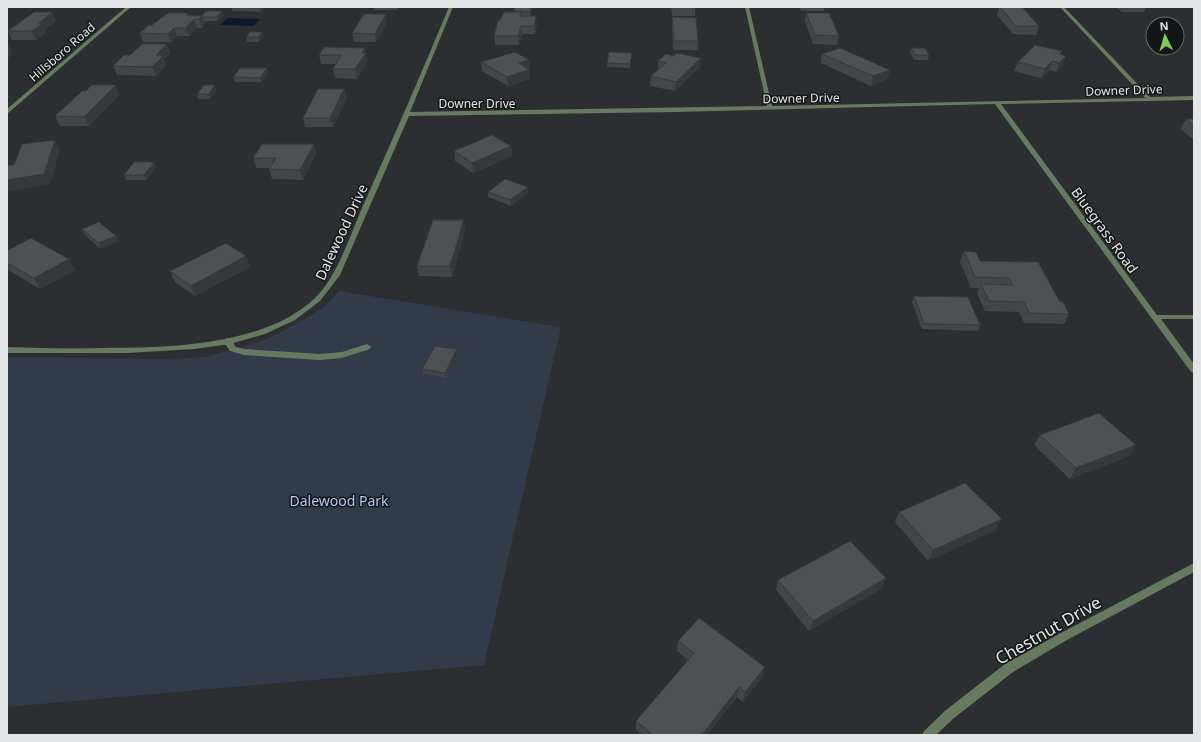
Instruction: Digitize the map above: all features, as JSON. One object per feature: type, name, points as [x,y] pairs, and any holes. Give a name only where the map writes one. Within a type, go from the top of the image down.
[{"type":"street","name":"Hillsboro Road","points":[[7,112],[130,7]]},
{"type":"street","name":"Dalewood Drive","points":[[7,350],[140,352],[175,349],[227,341],[262,332],[305,311],[319,300],[330,287],[407,114],[451,7]]},
{"type":"street","points":[[746,7],[770,108]]},
{"type":"street","points":[[1062,7],[1149,99]]},
{"type":"street","name":"Downer Drive","points":[[407,114],[770,108],[1194,98]]},
{"type":"street","name":"Bluegrass Road","points":[[997,103],[1194,370]]},
{"type":"street","points":[[1155,317],[1194,317]]},
{"type":"street","points":[[227,341],[233,350],[244,352],[320,357],[342,355],[367,347]]},
{"type":"street","name":"Chestnut Drive","points":[[928,735],[950,714],[1009,668],[1063,637],[1194,567]]},
{"type":"green space","name":"Dalewood Park","points":[[339,291],[561,327],[484,665],[7,707],[7,357],[162,359],[205,357],[262,341],[310,316],[325,306]]},
{"type":"shaded area","points":[[227,18],[260,19],[254,26],[220,25]]},
{"type":"building","points":[[515,7],[531,7],[530,12],[514,11]]},
{"type":"building","points":[[1000,7],[1022,7],[1039,26],[1016,26]]},
{"type":"building","points":[[206,11],[222,11],[217,17],[201,17]]},
{"type":"building","points":[[34,12],[52,12],[39,23],[42,24],[32,31],[8,31]]},
{"type":"building","points":[[504,12],[521,12],[520,16],[536,16],[534,26],[521,26],[518,36],[494,36],[498,20],[500,20]]},
{"type":"building","points":[[168,13],[188,13],[186,15],[202,16],[199,19],[194,19],[186,28],[174,28],[168,34],[140,33],[149,25],[152,25]]},
{"type":"building","points":[[806,13],[829,13],[839,36],[815,35]]},
{"type":"building","points":[[364,14],[386,14],[375,34],[352,33]]},
{"type":"building","points":[[672,17],[696,18],[698,41],[674,41]]},
{"type":"building","points":[[250,32],[262,32],[258,37],[246,37]]},
{"type":"building","points":[[142,44],[167,44],[156,55],[163,56],[152,67],[113,66],[124,55],[130,55]]},
{"type":"building","points":[[1035,45],[1062,51],[1060,54],[1066,56],[1059,63],[1052,61],[1045,69],[1018,62]]},
{"type":"building","points":[[324,47],[365,48],[362,53],[366,53],[355,69],[333,69],[341,55],[319,55]]},
{"type":"building","points":[[840,48],[890,70],[873,76],[822,54]]},
{"type":"building","points":[[911,48],[925,48],[929,55],[915,55]]},
{"type":"building","points":[[515,52],[529,60],[519,63],[529,70],[507,77],[481,62]]},
{"type":"building","points":[[609,52],[632,53],[630,64],[607,63]]},
{"type":"building","points":[[677,53],[701,58],[676,82],[651,76],[666,63],[658,61],[666,54],[673,56]]},
{"type":"building","points":[[240,68],[267,68],[260,78],[233,77]]},
{"type":"building","points":[[92,85],[116,85],[84,117],[55,116],[82,91],[86,91]]},
{"type":"building","points":[[204,85],[215,85],[209,94],[197,94]]},
{"type":"building","points":[[318,89],[344,89],[330,118],[303,118]]},
{"type":"building","points":[[1186,119],[1194,119],[1194,126]]},
{"type":"building","points":[[492,135],[511,146],[472,163],[454,151]]},
{"type":"building","points":[[55,140],[44,174],[7,180],[8,165],[14,165],[22,144]]},
{"type":"building","points":[[262,144],[314,144],[300,170],[269,169],[276,158],[253,158]]},
{"type":"building","points":[[134,162],[154,162],[144,175],[124,175]]},
{"type":"building","points":[[505,179],[528,187],[510,200],[488,192]]},
{"type":"building","points":[[433,220],[464,220],[450,266],[417,266]]},
{"type":"building","points":[[99,222],[116,236],[98,243],[82,229]]},
{"type":"building","points":[[31,238],[69,259],[34,278],[7,263],[7,251]]},
{"type":"building","points":[[226,243],[246,256],[191,286],[170,271]]},
{"type":"building","points":[[964,251],[976,252],[980,261],[1038,262],[1060,302],[1063,302],[1069,314],[1029,313],[1024,302],[989,301],[981,284],[1013,285],[1009,278],[975,277]]},
{"type":"building","points":[[914,296],[968,297],[980,325],[924,324]]},
{"type":"building","points":[[435,346],[457,349],[445,373],[422,369]]},
{"type":"building","points":[[1099,413],[1136,445],[1076,468],[1040,435]]},
{"type":"building","points":[[965,483],[1002,519],[933,550],[899,512]]},
{"type":"building","points":[[850,541],[886,578],[813,621],[778,580]]},
{"type":"building","points":[[699,618],[765,667],[745,692],[739,687],[702,735],[653,735],[636,721],[694,653],[678,641]]}]
